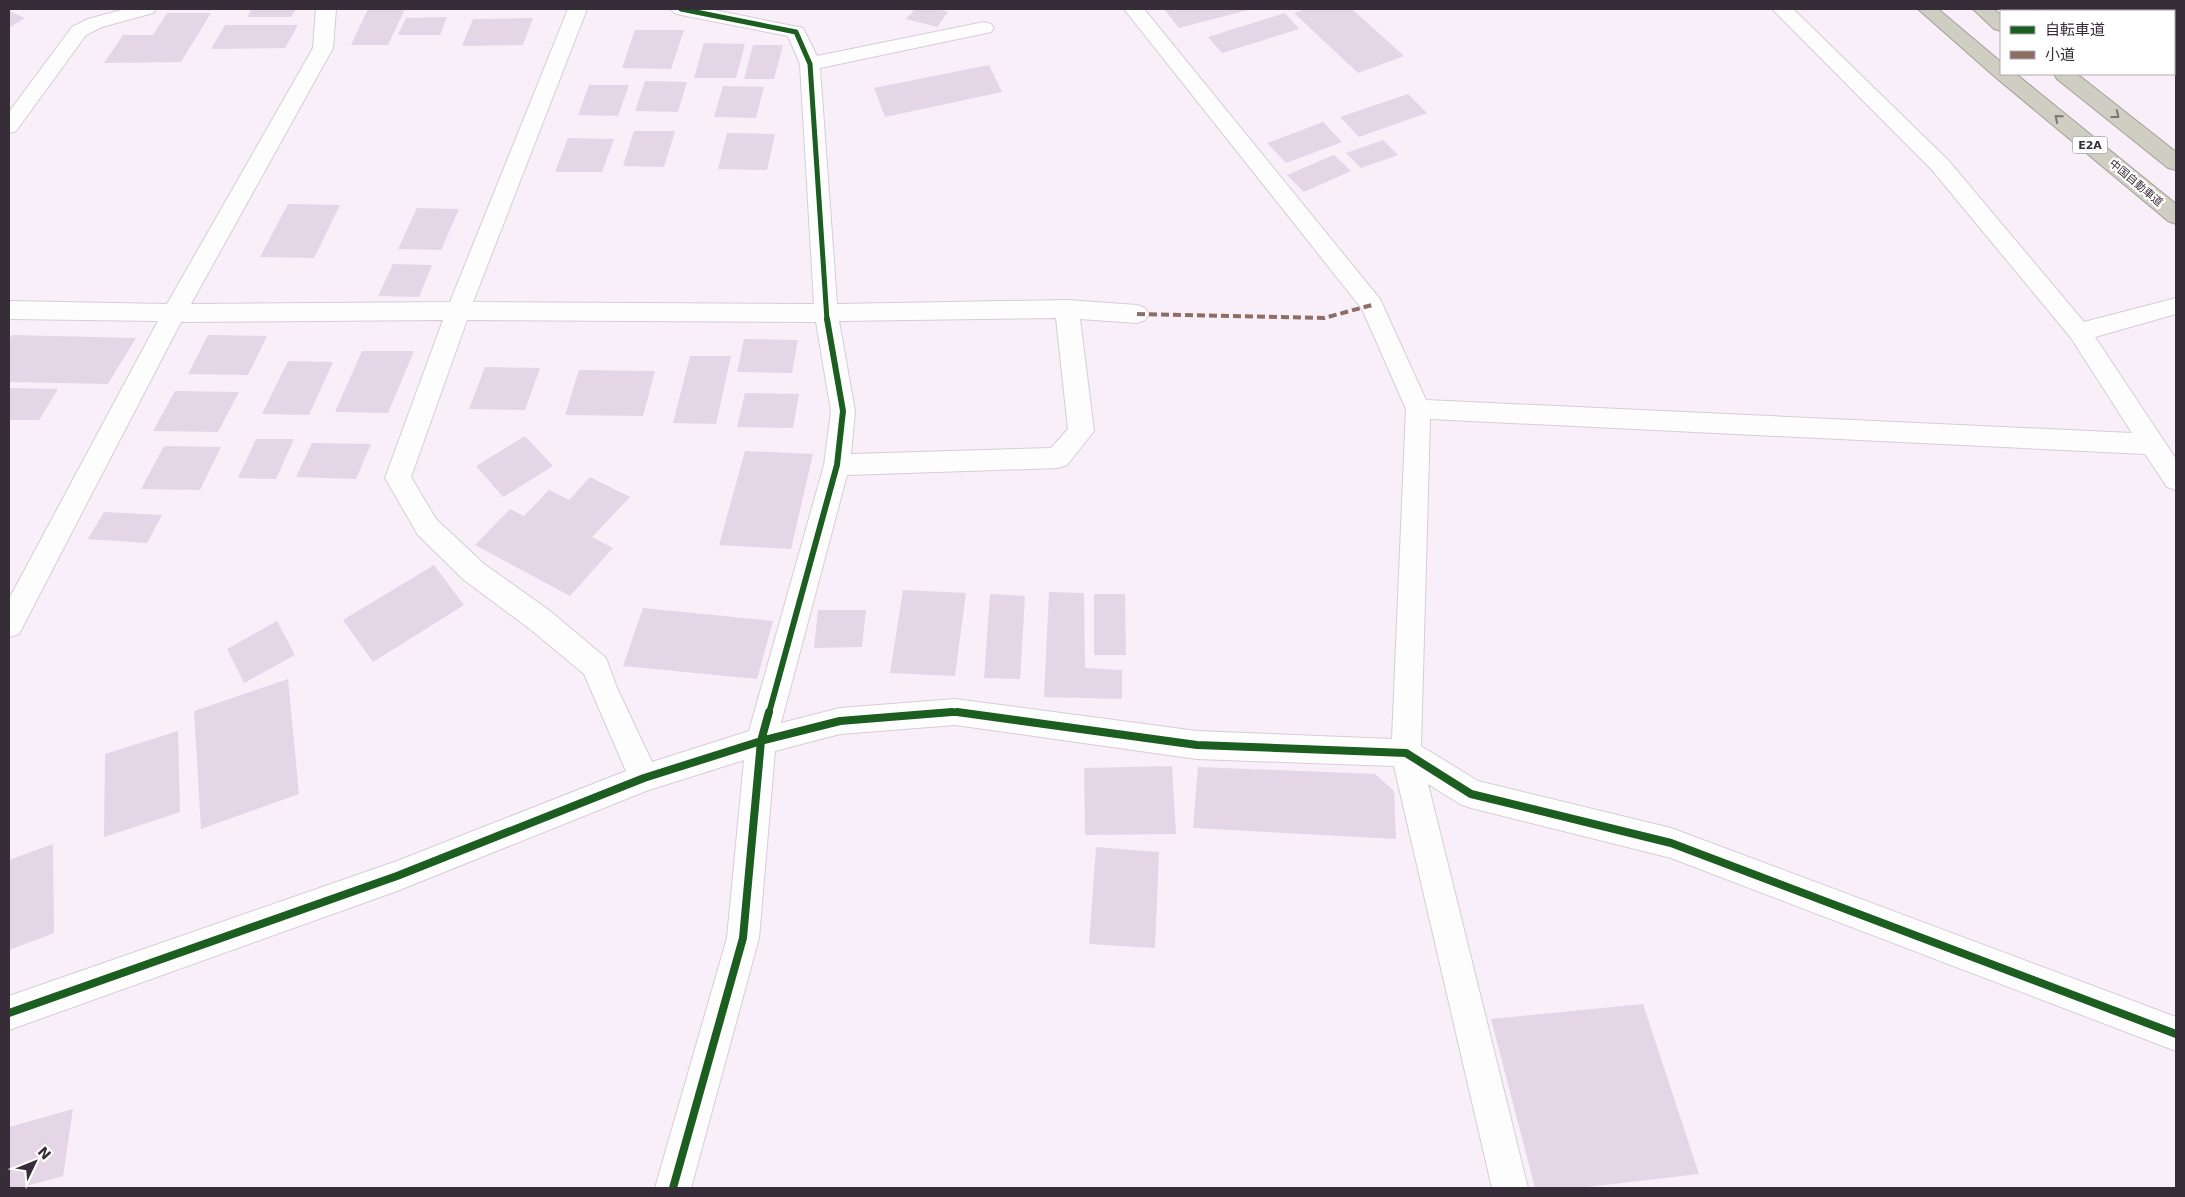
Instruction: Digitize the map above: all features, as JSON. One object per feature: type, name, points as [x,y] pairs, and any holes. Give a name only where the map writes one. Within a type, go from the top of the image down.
[{"type":"highway","name":"中国自動車道","points":[[1927,9],[2000,71]]},
{"type":"highway","name":"中国自動車道","points":[[2005,75],[2176,216]]},
{"type":"highway","points":[[2065,75],[2176,163]]},
{"type":"street","points":[[9,126],[79,31],[96,23],[146,9]]},
{"type":"street","points":[[9,625],[174,313],[323,48],[326,9]]},
{"type":"street","points":[[578,9],[458,311],[398,478],[427,527],[474,572],[540,620],[596,667],[603,688],[644,778]]},
{"type":"street","points":[[672,1188],[743,938],[761,741],[838,465],[843,411],[826,314],[810,64],[796,32],[681,9]]},
{"type":"street","points":[[1134,9],[1372,305],[1418,409],[1406,753],[1510,1188]]},
{"type":"street","points":[[1782,9],[1940,164],[2079,332],[2176,480]]},
{"type":"street","points":[[1923,9],[1948,28]]},
{"type":"street","points":[[810,64],[984,28]]},
{"type":"street","points":[[2079,332],[2176,306]]},
{"type":"street","points":[[9,310],[174,313],[458,311],[826,314],[1066,309],[1137,314]]},
{"type":"street","points":[[838,465],[1058,458],[1081,431],[1066,309]]},
{"type":"street","points":[[1418,409],[2152,444]]},
{"type":"street","points":[[9,1013],[397,876],[644,778],[761,741],[840,721],[955,712],[1197,745],[1406,753],[1471,794],[1671,843],[2176,1034]]},
{"type":"building","points":[[252,9],[296,9],[291,17],[247,17]]},
{"type":"building","points":[[368,9],[405,9],[388,45],[351,45]]},
{"type":"building","points":[[915,9],[937,9],[948,12],[937,27],[906,19]]},
{"type":"building","points":[[1164,9],[1252,9],[1179,28]]},
{"type":"building","points":[[1305,9],[1352,9],[1404,56],[1358,73],[1294,13]]},
{"type":"building","points":[[9,11],[25,18],[9,28]]},
{"type":"building","points":[[167,13],[211,13],[181,62],[104,63],[123,35],[153,35]]},
{"type":"building","points":[[1285,13],[1299,29],[1222,53],[1208,37]]},
{"type":"building","points":[[447,17],[440,35],[398,35],[406,18]]},
{"type":"building","points":[[533,18],[523,45],[462,46],[473,19]]},
{"type":"building","points":[[225,25],[298,25],[285,48],[211,49]]},
{"type":"building","points":[[635,30],[684,30],[671,69],[622,68]]},
{"type":"building","points":[[704,43],[745,44],[736,78],[694,78]]},
{"type":"building","points":[[753,45],[783,45],[774,79],[744,79]]},
{"type":"building","points":[[989,65],[1002,92],[885,117],[874,88]]},
{"type":"building","points":[[645,81],[687,82],[678,112],[635,111]]},
{"type":"building","points":[[589,85],[629,85],[618,116],[578,115]]},
{"type":"building","points":[[723,86],[764,87],[756,118],[714,117]]},
{"type":"building","points":[[1408,94],[1427,113],[1359,137],[1340,117]]},
{"type":"building","points":[[1323,122],[1342,142],[1286,163],[1267,143]]},
{"type":"building","points":[[634,131],[675,131],[664,167],[623,166]]},
{"type":"building","points":[[727,133],[775,134],[767,170],[718,169]]},
{"type":"building","points":[[568,138],[614,139],[602,172],[555,172]]},
{"type":"building","points":[[1383,140],[1398,155],[1361,168],[1346,153]]},
{"type":"building","points":[[1334,155],[1351,171],[1304,192],[1287,175]]},
{"type":"building","points":[[288,204],[340,205],[314,258],[260,257]]},
{"type":"building","points":[[417,208],[459,209],[441,250],[398,249]]},
{"type":"building","points":[[393,264],[432,265],[419,297],[378,296]]},
{"type":"building","points":[[12,335],[136,338],[108,384],[9,382],[9,340]]},
{"type":"building","points":[[208,335],[267,336],[248,375],[188,374]]},
{"type":"building","points":[[744,339],[798,340],[792,373],[737,372]]},
{"type":"building","points":[[362,351],[414,351],[388,413],[335,412]]},
{"type":"building","points":[[690,356],[731,356],[716,424],[673,423]]},
{"type":"building","points":[[288,361],[333,362],[309,415],[262,414]]},
{"type":"building","points":[[485,367],[540,368],[525,410],[469,409]]},
{"type":"building","points":[[579,370],[655,371],[643,416],[565,415]]},
{"type":"building","points":[[9,388],[58,389],[39,420],[9,420]]},
{"type":"building","points":[[175,391],[239,392],[218,432],[153,431]]},
{"type":"building","points":[[745,393],[799,394],[793,428],[737,427]]},
{"type":"building","points":[[525,436],[553,466],[503,497],[476,466]]},
{"type":"building","points":[[256,439],[294,439],[276,479],[238,478]]},
{"type":"building","points":[[312,443],[371,444],[356,479],[296,477]]},
{"type":"building","points":[[164,446],[221,447],[200,490],[141,489]]},
{"type":"building","points":[[745,451],[813,454],[791,549],[719,545]]},
{"type":"building","points":[[590,477],[630,497],[592,537],[613,548],[570,596],[475,545],[510,509],[524,516],[549,490],[569,500]]},
{"type":"building","points":[[104,512],[162,515],[147,543],[88,539]]},
{"type":"building","points":[[434,565],[464,605],[373,662],[343,620]]},
{"type":"building","points":[[903,590],[966,593],[955,676],[890,673]]},
{"type":"building","points":[[1049,592],[1084,593],[1085,668],[1122,670],[1122,699],[1044,697]]},
{"type":"building","points":[[990,594],[1025,596],[1020,679],[984,678]]},
{"type":"building","points":[[1094,594],[1125,594],[1126,655],[1094,655]]},
{"type":"building","points":[[643,608],[773,621],[757,679],[623,666]]},
{"type":"building","points":[[818,610],[866,610],[862,647],[814,648]]},
{"type":"building","points":[[277,621],[295,655],[244,683],[227,649]]},
{"type":"building","points":[[288,679],[299,794],[201,829],[194,711]]},
{"type":"building","points":[[178,731],[180,812],[104,837],[105,754]]},
{"type":"building","points":[[1172,766],[1176,834],[1085,835],[1084,768]]},
{"type":"building","points":[[1198,767],[1375,774],[1394,791],[1396,839],[1193,828]]},
{"type":"building","points":[[53,844],[54,933],[9,950],[9,860]]},
{"type":"building","points":[[1096,847],[1159,852],[1155,948],[1089,944]]},
{"type":"building","points":[[1643,1004],[1699,1174],[1579,1188],[1535,1188],[1491,1019]]},
{"type":"building","points":[[73,1109],[63,1176],[19,1188],[9,1188],[9,1127]]},
{"type":"marked path","points":[[1137,314],[1324,318],[1372,305]]},
{"type":"cycle path","points":[[673,1188],[743,938],[761,741],[837,465],[843,411],[826,313],[810,64],[796,32],[681,9]]},
{"type":"cycle path","points":[[9,1013],[397,876],[644,778],[761,741],[840,721],[955,712],[1197,745],[1406,753],[1471,794],[1671,843],[2176,1034]]}]
